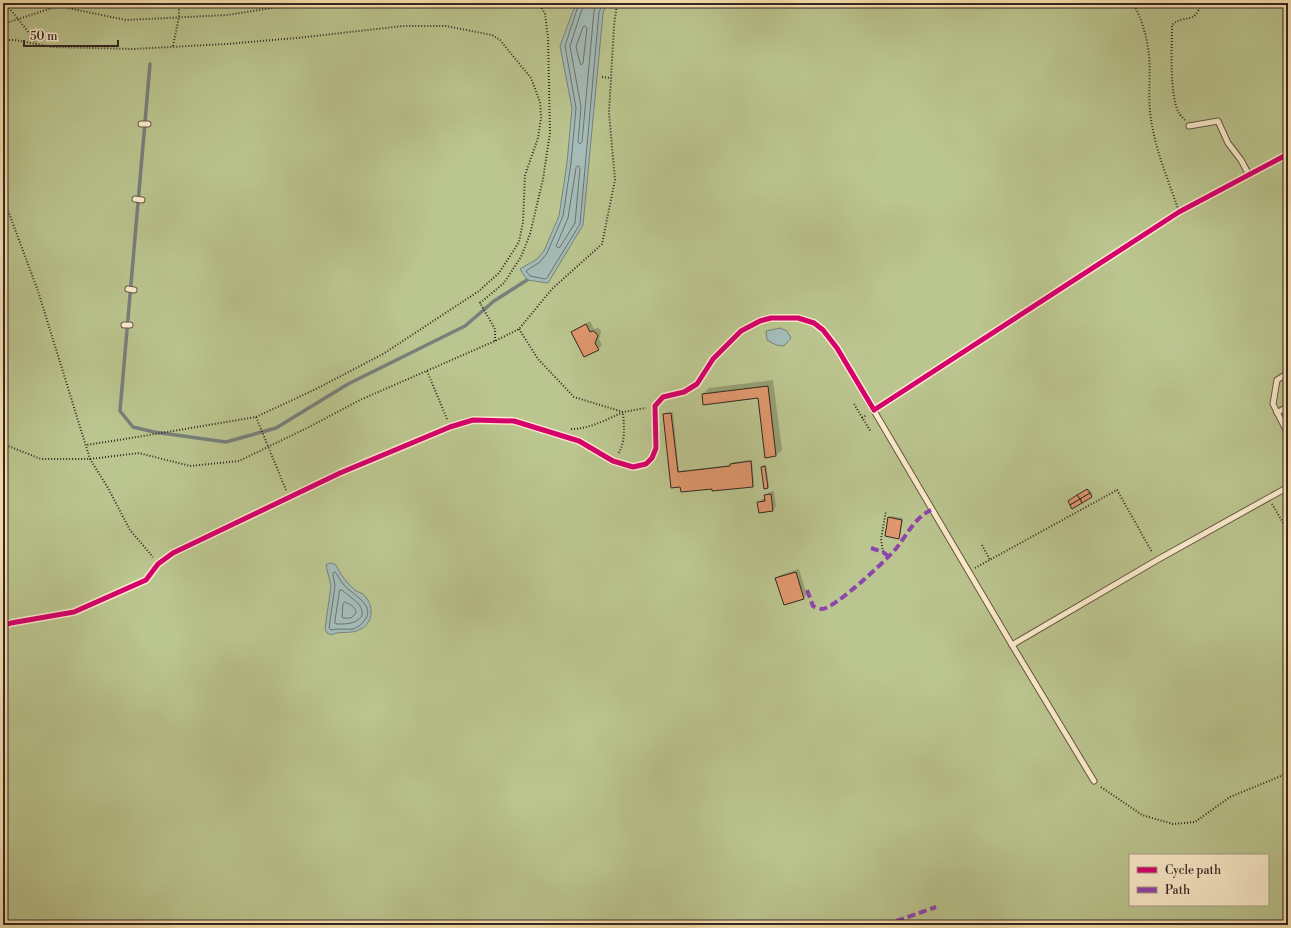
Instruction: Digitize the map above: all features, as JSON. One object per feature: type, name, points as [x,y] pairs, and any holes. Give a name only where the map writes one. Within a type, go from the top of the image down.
[{"type":"lane","points":[[1189,126],[1218,121],[1228,143],[1241,160],[1249,175]]},
{"type":"lane","points":[[141,124],[148,124]]},
{"type":"lane","points":[[135,199],[142,200]]},
{"type":"lane","points":[[128,289],[134,290]]},
{"type":"lane","points":[[3,626],[11,623],[74,612],[146,580],[158,564],[173,553],[340,473],[450,427],[473,420],[514,421],[579,441],[613,461],[633,466],[646,464],[652,458],[656,448],[655,406],[664,397],[684,392],[697,384],[713,359],[741,331],[760,321],[771,318],[798,318],[814,323],[823,330],[837,348],[1094,781]]},
{"type":"lane","points":[[124,325],[130,325]]},
{"type":"lane","points":[[1288,373],[1277,380],[1273,404],[1288,434]]},
{"type":"lane","points":[[1277,412],[1288,406]]},
{"type":"lane","points":[[1012,645],[1157,560],[1288,487]]},
{"type":"path","points":[[5,3],[36,44]]},
{"type":"path","points":[[173,46],[179,17],[179,3]]},
{"type":"path","points":[[3,24],[59,5],[126,20],[227,15],[304,3]]},
{"type":"path","points":[[495,341],[495,328],[480,303],[504,283],[521,257],[530,234],[543,179],[550,133],[548,38],[545,14],[539,3]]},
{"type":"path","points":[[3,444],[41,459],[90,459],[139,453],[190,466],[239,461],[360,400],[519,329],[552,289],[602,244],[615,180],[609,113],[614,26],[617,3]]},
{"type":"path","points":[[1133,3],[1141,21],[1149,56],[1149,107],[1152,126],[1180,212]]},
{"type":"path","points":[[1189,126],[1178,112],[1174,99],[1172,70],[1172,25],[1177,20],[1189,19],[1195,15],[1199,11],[1201,3]]},
{"type":"path","points":[[3,40],[15,40],[52,47],[134,48],[226,44],[297,38],[403,26],[446,26],[492,35],[500,40],[531,78],[540,102],[541,118],[538,138],[525,175],[525,201],[519,242],[499,273],[479,291],[383,354],[316,389],[256,416],[86,445]]},
{"type":"path","points":[[602,77],[611,78]]},
{"type":"path","points":[[874,410],[1180,212],[1288,154]]},
{"type":"path","points":[[1281,158],[1288,161]]},
{"type":"path","points":[[3,200],[38,291],[90,459],[108,488],[130,530],[158,564]]},
{"type":"path","points":[[519,329],[538,359],[574,397],[623,412]]},
{"type":"path","points":[[427,371],[450,427]]},
{"type":"path","points":[[854,404],[871,432]]},
{"type":"path","points":[[566,428],[580,429],[623,412],[655,406]]},
{"type":"path","points":[[613,461],[621,449],[625,431],[623,412]]},
{"type":"path","points":[[256,416],[289,498]]},
{"type":"path","points":[[969,572],[1117,490],[1157,560]]},
{"type":"path","points":[[1268,498],[1288,531]]},
{"type":"path","points":[[883,552],[881,539],[886,511]]},
{"type":"path","points":[[982,545],[990,560]]},
{"type":"path","points":[[1094,781],[1142,815],[1173,824],[1195,822],[1230,797],[1288,773]]},
{"type":"green space","points":[[3,3],[1288,3],[1288,925],[3,925]]},
{"type":"water","points":[[576,3],[607,3],[603,13],[583,225],[548,283],[527,280],[520,269],[537,259],[544,251],[559,216],[567,163],[572,108],[560,46]]},
{"type":"water","points":[[780,328],[787,331],[791,338],[784,346],[776,345],[767,340],[766,331]]},
{"type":"water","points":[[329,563],[335,564],[348,583],[356,591],[364,595],[370,604],[370,618],[365,626],[357,631],[331,635],[327,633],[325,629],[331,586],[326,565]]},
{"type":"building","points":[[586,324],[590,332],[593,331],[598,336],[595,343],[599,350],[584,357],[571,332]]},
{"type":"building","points":[[768,386],[776,456],[765,458],[758,398],[703,405],[702,394]]},
{"type":"building","points":[[671,413],[678,472],[730,466],[730,464],[751,461],[753,487],[681,492],[680,487],[671,488],[663,414]]},
{"type":"building","points":[[765,466],[768,488],[764,489],[761,467]]},
{"type":"building","points":[[1087,489],[1090,493],[1080,499],[1077,495]]},
{"type":"building","points":[[1090,493],[1092,497],[1082,503],[1080,499]]},
{"type":"building","points":[[771,494],[773,511],[759,513],[757,502],[765,501],[764,495]]},
{"type":"building","points":[[1077,495],[1080,499],[1070,505],[1068,501]]},
{"type":"building","points":[[1080,499],[1082,503],[1072,509],[1070,505]]},
{"type":"building","points":[[888,517],[902,520],[899,539],[885,536]]},
{"type":"building","points":[[796,572],[804,599],[784,605],[775,578]]},
{"type":"waterway","points":[[150,64],[120,411],[133,427],[154,432],[226,442],[276,428],[348,384],[465,326],[494,301],[527,280]]},
{"type":"marked path","points":[[807,590],[813,606],[822,609],[828,607],[847,594],[889,557],[915,523],[925,513],[931,510]]},
{"type":"marked path","points":[[871,548],[883,552],[888,556]]},
{"type":"marked path","points":[[885,925],[936,907]]},
{"type":"cycle path","points":[[3,626],[11,623],[74,612],[146,580],[158,564],[173,553],[340,473],[450,427],[473,420],[514,421],[579,441],[613,461],[633,467],[646,464],[652,458],[656,448],[655,406],[663,397],[684,392],[697,384],[713,359],[741,331],[760,321],[771,318],[798,318],[814,323],[823,330],[837,348],[874,410],[1179,212],[1288,154]]}]
